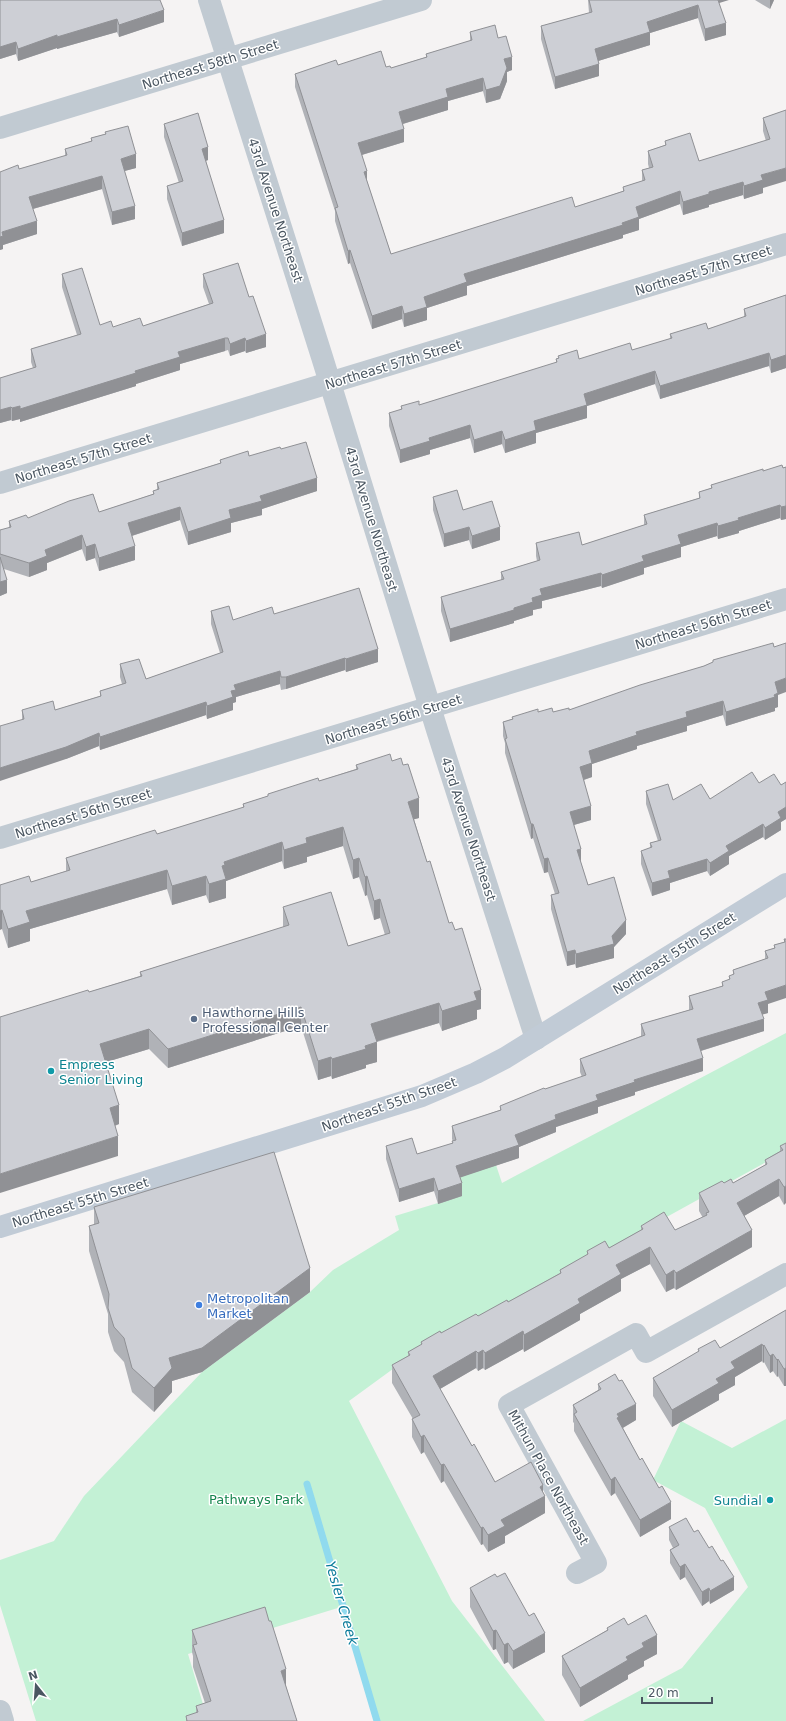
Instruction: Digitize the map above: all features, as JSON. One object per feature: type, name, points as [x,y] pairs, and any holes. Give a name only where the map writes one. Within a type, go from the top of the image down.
[{"type":"main road","name":"Northeast 55th Street","points":[[0,1227],[422,1096],[476,1073],[505,1058],[786,884]]},
{"type":"street","name":"43rd Avenue Northeast","points":[[209,0],[536,1038]]},
{"type":"street","name":"Northeast 58th Street","points":[[0,128],[421,0]]},
{"type":"street","name":"Northeast 57th Street","points":[[0,483],[786,244]]},
{"type":"street","name":"Northeast 56th Street","points":[[0,838],[786,599]]},
{"type":"street","name":"Mithun Place Northeast","points":[[577,1573],[596,1563],[509,1405],[636,1334],[646,1352],[786,1274]]},
{"type":"street","points":[[0,1711],[3,1721]]},
{"type":"green space","name":"Pathways Park","points":[[786,1033],[786,1151],[397,1366],[349,1401],[452,1601],[545,1721],[377,1721],[341,1607],[188,1654],[208,1721],[36,1721],[0,1605],[0,1560],[54,1541],[84,1496],[202,1372],[310,1292],[333,1270],[399,1230],[395,1216],[461,1196],[456,1178],[496,1165],[502,1183]]},
{"type":"green space","points":[[786,1419],[786,1721],[583,1721],[682,1668],[748,1587],[705,1508],[653,1480],[681,1421],[732,1448]]},
{"type":"building","points":[[0,0],[160,0],[164,10],[119,25],[117,19],[57,37],[57,35],[18,49],[16,42],[0,47]]},
{"type":"building","points":[[589,0],[718,0],[726,23],[705,29],[698,5],[647,22],[650,32],[595,49],[599,64],[555,77],[541,26],[592,12]]},
{"type":"building","points":[[495,25],[498,38],[506,36],[512,57],[504,59],[507,68],[500,86],[486,90],[483,78],[446,89],[448,97],[399,112],[404,129],[358,143],[367,171],[364,172],[391,254],[572,197],[575,207],[624,191],[623,187],[645,180],[642,170],[653,167],[648,151],[666,145],[665,141],[690,133],[699,161],[770,139],[763,118],[786,110],[786,168],[761,175],[763,180],[744,186],[743,182],[709,192],[709,194],[683,202],[680,191],[636,207],[639,217],[622,223],[623,225],[464,274],[467,282],[424,297],[427,307],[404,314],[402,306],[372,316],[350,250],[348,251],[335,208],[338,207],[295,74],[336,60],[338,65],[381,51],[386,67],[390,66],[391,68],[427,57],[426,54],[472,40],[470,32]]},
{"type":"building","points":[[198,113],[208,147],[202,149],[224,220],[182,233],[167,186],[183,181],[164,124]]},
{"type":"building","points":[[128,126],[136,154],[121,159],[135,206],[112,212],[102,176],[29,197],[37,221],[2,232],[3,236],[0,237],[0,172],[18,165],[19,169],[67,155],[65,149],[92,141],[91,138],[106,134],[105,132]]},
{"type":"building","points":[[238,263],[249,297],[253,296],[266,334],[246,341],[245,338],[230,344],[228,338],[225,338],[178,352],[180,357],[135,371],[136,373],[20,409],[20,406],[0,410],[0,378],[36,367],[31,349],[81,334],[62,274],[82,268],[100,325],[111,321],[113,327],[140,318],[143,326],[213,303],[203,274]]},
{"type":"building","points":[[786,295],[786,355],[771,360],[769,353],[660,386],[655,371],[584,394],[587,405],[534,421],[536,430],[505,440],[502,431],[474,440],[470,425],[429,438],[430,441],[400,450],[389,413],[402,409],[401,406],[419,401],[419,405],[557,362],[556,359],[559,358],[558,356],[577,350],[579,359],[630,343],[632,350],[672,338],[670,334],[706,323],[708,329],[746,316],[744,309]]},
{"type":"building","points":[[306,442],[317,478],[260,496],[262,501],[229,510],[231,518],[188,532],[180,507],[128,523],[135,546],[99,558],[95,544],[86,547],[82,535],[45,550],[47,556],[29,563],[0,554],[0,530],[11,527],[9,521],[26,515],[28,518],[69,501],[93,494],[99,512],[154,494],[153,491],[159,489],[157,483],[221,463],[220,460],[248,451],[249,456],[280,447],[281,449]]},
{"type":"building","points":[[782,465],[783,468],[786,467],[786,506],[781,507],[780,505],[738,518],[739,520],[718,526],[717,523],[678,535],[681,544],[642,556],[644,561],[602,575],[601,573],[540,589],[542,595],[532,598],[533,602],[514,608],[514,610],[450,629],[441,597],[504,579],[501,572],[540,560],[536,543],[579,532],[582,545],[647,524],[644,515],[700,498],[699,492],[712,488],[711,485],[763,469],[763,471]]},
{"type":"building","points":[[457,490],[463,510],[492,501],[500,527],[472,536],[469,527],[444,534],[433,497]]},
{"type":"building","points":[[0,557],[7,580],[0,582]]},
{"type":"building","points":[[359,588],[378,649],[286,677],[281,677],[280,671],[234,685],[236,690],[231,691],[233,697],[207,706],[206,702],[100,737],[99,733],[66,747],[0,768],[0,726],[24,719],[22,710],[53,701],[55,710],[101,696],[100,691],[126,683],[120,664],[139,659],[146,679],[223,652],[211,611],[229,606],[233,620],[272,607],[274,614]]},
{"type":"building","points":[[773,643],[774,647],[786,643],[786,678],[775,682],[778,693],[774,695],[775,697],[726,712],[723,701],[686,712],[687,717],[636,732],[637,735],[589,751],[592,763],[580,767],[591,806],[570,812],[581,849],[577,850],[588,885],[614,877],[626,920],[612,936],[614,944],[576,954],[575,950],[567,952],[551,895],[559,893],[548,858],[544,859],[533,824],[531,824],[505,739],[507,738],[503,722],[513,719],[512,717],[538,709],[538,712],[552,708],[553,712],[569,708],[569,710],[640,685],[704,666],[713,662],[713,660]]},
{"type":"building","points":[[390,754],[392,761],[401,758],[403,765],[408,764],[419,798],[408,802],[427,862],[430,861],[449,923],[452,922],[455,930],[462,928],[481,990],[474,992],[477,1000],[442,1011],[439,1003],[371,1024],[377,1042],[365,1046],[366,1049],[332,1059],[331,1057],[318,1061],[301,1007],[168,1049],[149,1029],[100,1044],[119,1105],[110,1108],[118,1136],[0,1174],[0,1017],[88,990],[89,992],[142,976],[140,972],[289,925],[283,907],[331,892],[348,946],[390,933],[380,899],[374,901],[367,876],[365,877],[359,858],[353,860],[343,827],[306,838],[307,843],[284,850],[282,842],[224,862],[225,865],[222,866],[226,879],[209,884],[206,876],[172,886],[167,870],[26,911],[30,922],[8,929],[2,910],[0,911],[0,885],[29,876],[31,882],[70,870],[66,858],[155,830],[157,834],[244,807],[243,804],[268,796],[268,794],[318,778],[319,781],[358,769],[356,765]]},
{"type":"building","points":[[752,772],[759,783],[774,774],[781,785],[786,782],[786,807],[778,812],[781,818],[765,828],[763,824],[726,846],[729,851],[710,863],[707,859],[668,871],[670,878],[652,883],[641,851],[652,847],[650,843],[661,840],[646,791],[668,784],[673,800],[701,784],[710,799]]},
{"type":"building","points":[[784,939],[786,939],[786,985],[765,992],[768,1000],[758,1003],[764,1019],[697,1039],[703,1058],[634,1080],[635,1082],[596,1095],[598,1100],[555,1115],[556,1119],[515,1135],[519,1145],[456,1166],[462,1183],[438,1191],[434,1178],[399,1189],[386,1146],[412,1138],[417,1154],[453,1143],[452,1141],[456,1140],[452,1126],[501,1110],[500,1106],[544,1088],[545,1089],[586,1075],[580,1059],[645,1035],[641,1024],[693,1009],[689,996],[723,986],[722,982],[730,979],[729,976],[734,974],[733,970],[768,958],[765,951],[775,948],[774,945],[785,942]]},
{"type":"building","points":[[786,1143],[786,1186],[784,1187],[779,1179],[737,1203],[752,1230],[676,1273],[674,1270],[666,1275],[650,1247],[616,1265],[621,1274],[578,1299],[580,1303],[524,1335],[523,1331],[485,1353],[483,1350],[478,1353],[476,1351],[433,1376],[472,1446],[474,1444],[495,1482],[531,1462],[543,1485],[540,1487],[545,1496],[501,1520],[505,1526],[488,1535],[483,1527],[481,1528],[444,1464],[441,1465],[424,1435],[421,1437],[412,1419],[420,1415],[392,1365],[410,1355],[408,1352],[422,1344],[421,1342],[440,1331],[441,1333],[476,1314],[478,1316],[507,1300],[508,1302],[561,1273],[560,1270],[588,1254],[587,1251],[605,1241],[609,1248],[643,1229],[641,1226],[664,1212],[675,1230],[707,1215],[706,1213],[709,1212],[699,1193],[722,1181],[724,1183],[731,1179],[733,1183],[767,1164],[765,1160],[783,1150],[780,1146]]},
{"type":"building","name":"Metropolitan Market","points":[[274,1152],[310,1268],[202,1348],[169,1358],[172,1368],[154,1388],[132,1368],[124,1338],[114,1327],[108,1308],[109,1294],[89,1226],[99,1223],[94,1207]]},
{"type":"building","points":[[786,1310],[786,1368],[784,1369],[773,1354],[770,1356],[762,1344],[731,1362],[735,1368],[716,1379],[719,1383],[672,1410],[653,1378],[699,1351],[698,1349],[715,1340],[720,1348]]},
{"type":"building","points":[[615,1374],[619,1381],[622,1380],[636,1404],[617,1414],[619,1417],[617,1418],[640,1460],[642,1458],[659,1488],[662,1486],[671,1502],[640,1520],[615,1477],[611,1480],[574,1414],[577,1412],[573,1405],[601,1389],[598,1384]]},
{"type":"building","points":[[686,1518],[694,1532],[698,1530],[709,1548],[712,1546],[721,1561],[723,1560],[734,1577],[710,1591],[709,1588],[702,1592],[685,1564],[680,1567],[670,1550],[679,1545],[669,1527]]},
{"type":"building","points":[[505,1573],[529,1616],[534,1613],[545,1633],[513,1651],[508,1643],[504,1645],[496,1630],[493,1631],[470,1588],[495,1574],[497,1577]]},
{"type":"building","points":[[265,1607],[286,1669],[281,1671],[297,1721],[187,1721],[186,1716],[198,1712],[196,1706],[211,1701],[193,1645],[197,1644],[192,1630]]},
{"type":"building","points":[[646,1615],[657,1635],[642,1643],[644,1647],[626,1657],[628,1660],[580,1688],[562,1656],[608,1630],[607,1628],[624,1618],[628,1625]]},
{"type":"waterway","name":"Yesler Creek","points":[[307,1484],[377,1721]]},
{"type":"place","name":"Hawthorne Hills Professional Center","points":[[194,1019]]},
{"type":"place","name":"Empress Senior Living","points":[[51,1071]]},
{"type":"place","name":"Metropolitan Market","points":[[199,1305]]},
{"type":"place","name":"Sundial","points":[[770,1500]]}]
